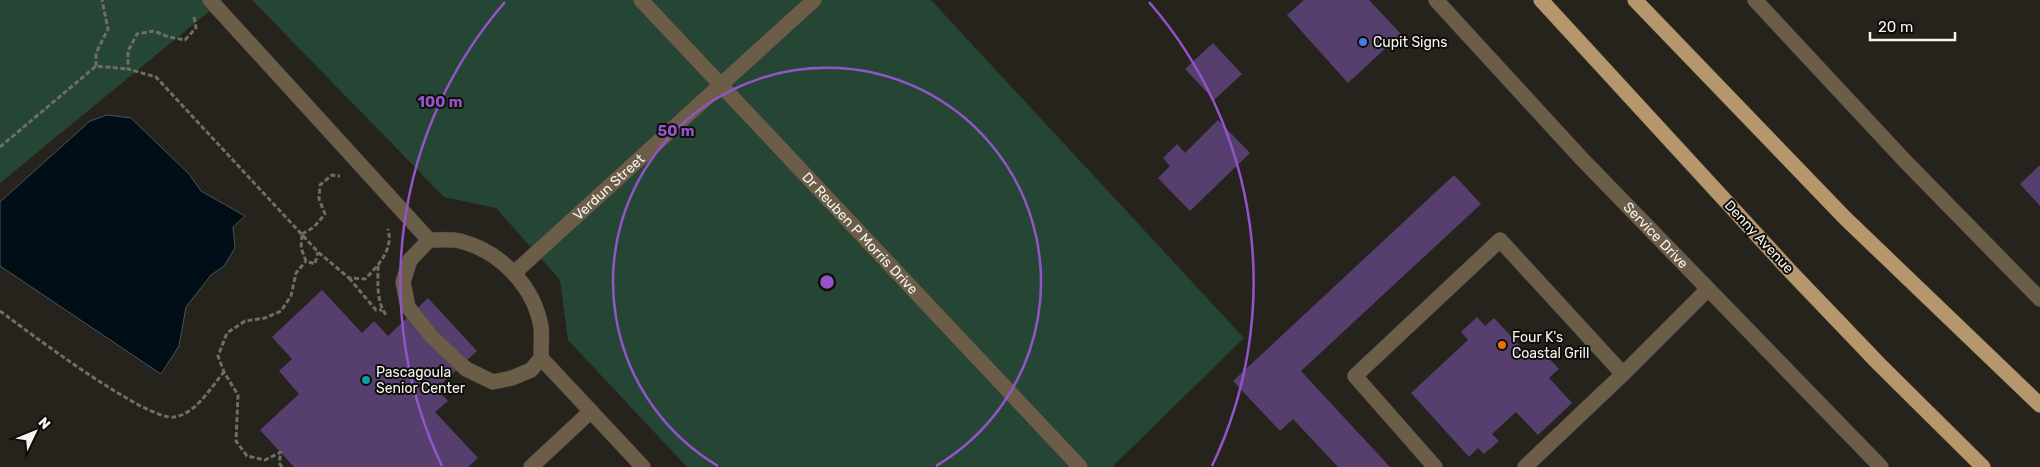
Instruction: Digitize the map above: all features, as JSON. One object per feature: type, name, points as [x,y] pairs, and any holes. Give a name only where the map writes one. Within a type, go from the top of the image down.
[{"type":"main road","name":"Denny Avenue","points":[[1541,0],[1804,285],[1879,364],[1983,467]]},
{"type":"main road","points":[[1635,0],[1845,218],[2040,405]]},
{"type":"street","points":[[210,0],[429,240]]},
{"type":"street","name":"Dr Reuben P Morris Drive","points":[[642,0],[1080,467]]},
{"type":"street","name":"Verdun Street","points":[[514,273],[814,0]]},
{"type":"street","name":"Service Drive","points":[[1436,0],[1581,158],[1707,290],[1881,467]]},
{"type":"street","points":[[1754,0],[1912,168],[2040,299]]},
{"type":"street","points":[[429,240],[459,240],[490,252],[514,273],[531,296],[541,327],[541,358],[531,370],[512,378],[493,382],[466,369],[432,337],[408,307],[402,282],[410,260],[429,240]]},
{"type":"street","points":[[1435,467],[1354,376],[1500,240],[1623,374]]},
{"type":"street","points":[[1526,467],[1707,290]]},
{"type":"street","points":[[541,358],[644,467]]},
{"type":"street","points":[[531,467],[590,411]]},
{"type":"path","points":[[96,66],[96,53],[108,29],[102,0]]},
{"type":"path","points":[[128,69],[128,51],[138,34],[154,31],[169,37],[185,40],[196,28],[193,10]]},
{"type":"path","points":[[0,146],[96,66],[128,69],[156,77],[318,252],[349,278],[376,310],[382,310]]},
{"type":"path","points":[[302,234],[314,227],[325,214],[319,199],[320,185],[332,175],[346,177]]},
{"type":"path","points":[[349,278],[365,279],[375,270],[385,256],[391,239],[386,221]]},
{"type":"path","points":[[302,234],[301,248],[306,262]]},
{"type":"path","points":[[306,262],[315,264],[318,252]]},
{"type":"path","points":[[282,467],[279,463],[280,452],[265,460],[247,456],[236,441],[238,395],[224,372],[218,356],[227,333],[244,321],[265,318],[282,311],[291,296],[296,273],[306,262]]},
{"type":"path","points":[[0,311],[81,370],[159,415],[174,417],[194,408],[224,372]]},
{"type":"green space","points":[[0,0],[223,0],[0,183]]},
{"type":"green space","points":[[252,0],[931,0],[1244,338],[1114,465],[1115,467],[687,467],[568,340],[560,280],[496,208],[444,197]]},
{"type":"shaded area","points":[[107,115],[131,118],[189,174],[201,191],[245,216],[233,227],[235,248],[224,266],[211,275],[186,307],[179,346],[161,374],[0,266],[0,202],[90,121]]},
{"type":"building","points":[[1304,0],[1369,0],[1401,34],[1348,83],[1287,15]]},
{"type":"building","points":[[1213,43],[1242,74],[1214,100],[1185,69]]},
{"type":"building","points":[[1218,120],[1250,153],[1190,211],[1158,178],[1170,166],[1163,158],[1177,144],[1185,153]]},
{"type":"building","points":[[2040,165],[2040,206],[2020,184]]},
{"type":"building","points":[[1454,175],[1481,204],[1301,371],[1390,467],[1338,467],[1293,419],[1280,431],[1233,381]]},
{"type":"building","name":"Pascagoula Senior Center","points":[[322,290],[362,333],[374,321],[388,336],[428,298],[477,351],[436,389],[448,401],[435,412],[478,458],[468,467],[294,467],[260,430],[299,394],[279,371],[292,359],[272,337]]},
{"type":"building","points":[[1477,317],[1485,326],[1494,318],[1531,358],[1540,349],[1559,369],[1549,378],[1572,403],[1538,435],[1516,412],[1492,434],[1499,441],[1484,454],[1478,448],[1469,457],[1411,393],[1468,340],[1461,332]]},
{"type":"place","name":"Cupit Signs","points":[[1363,42]]},
{"type":"place","name":"Four K's Coastal Grill","points":[[1502,345]]},
{"type":"place","name":"Pascagoula Senior Center","points":[[366,380]]}]
